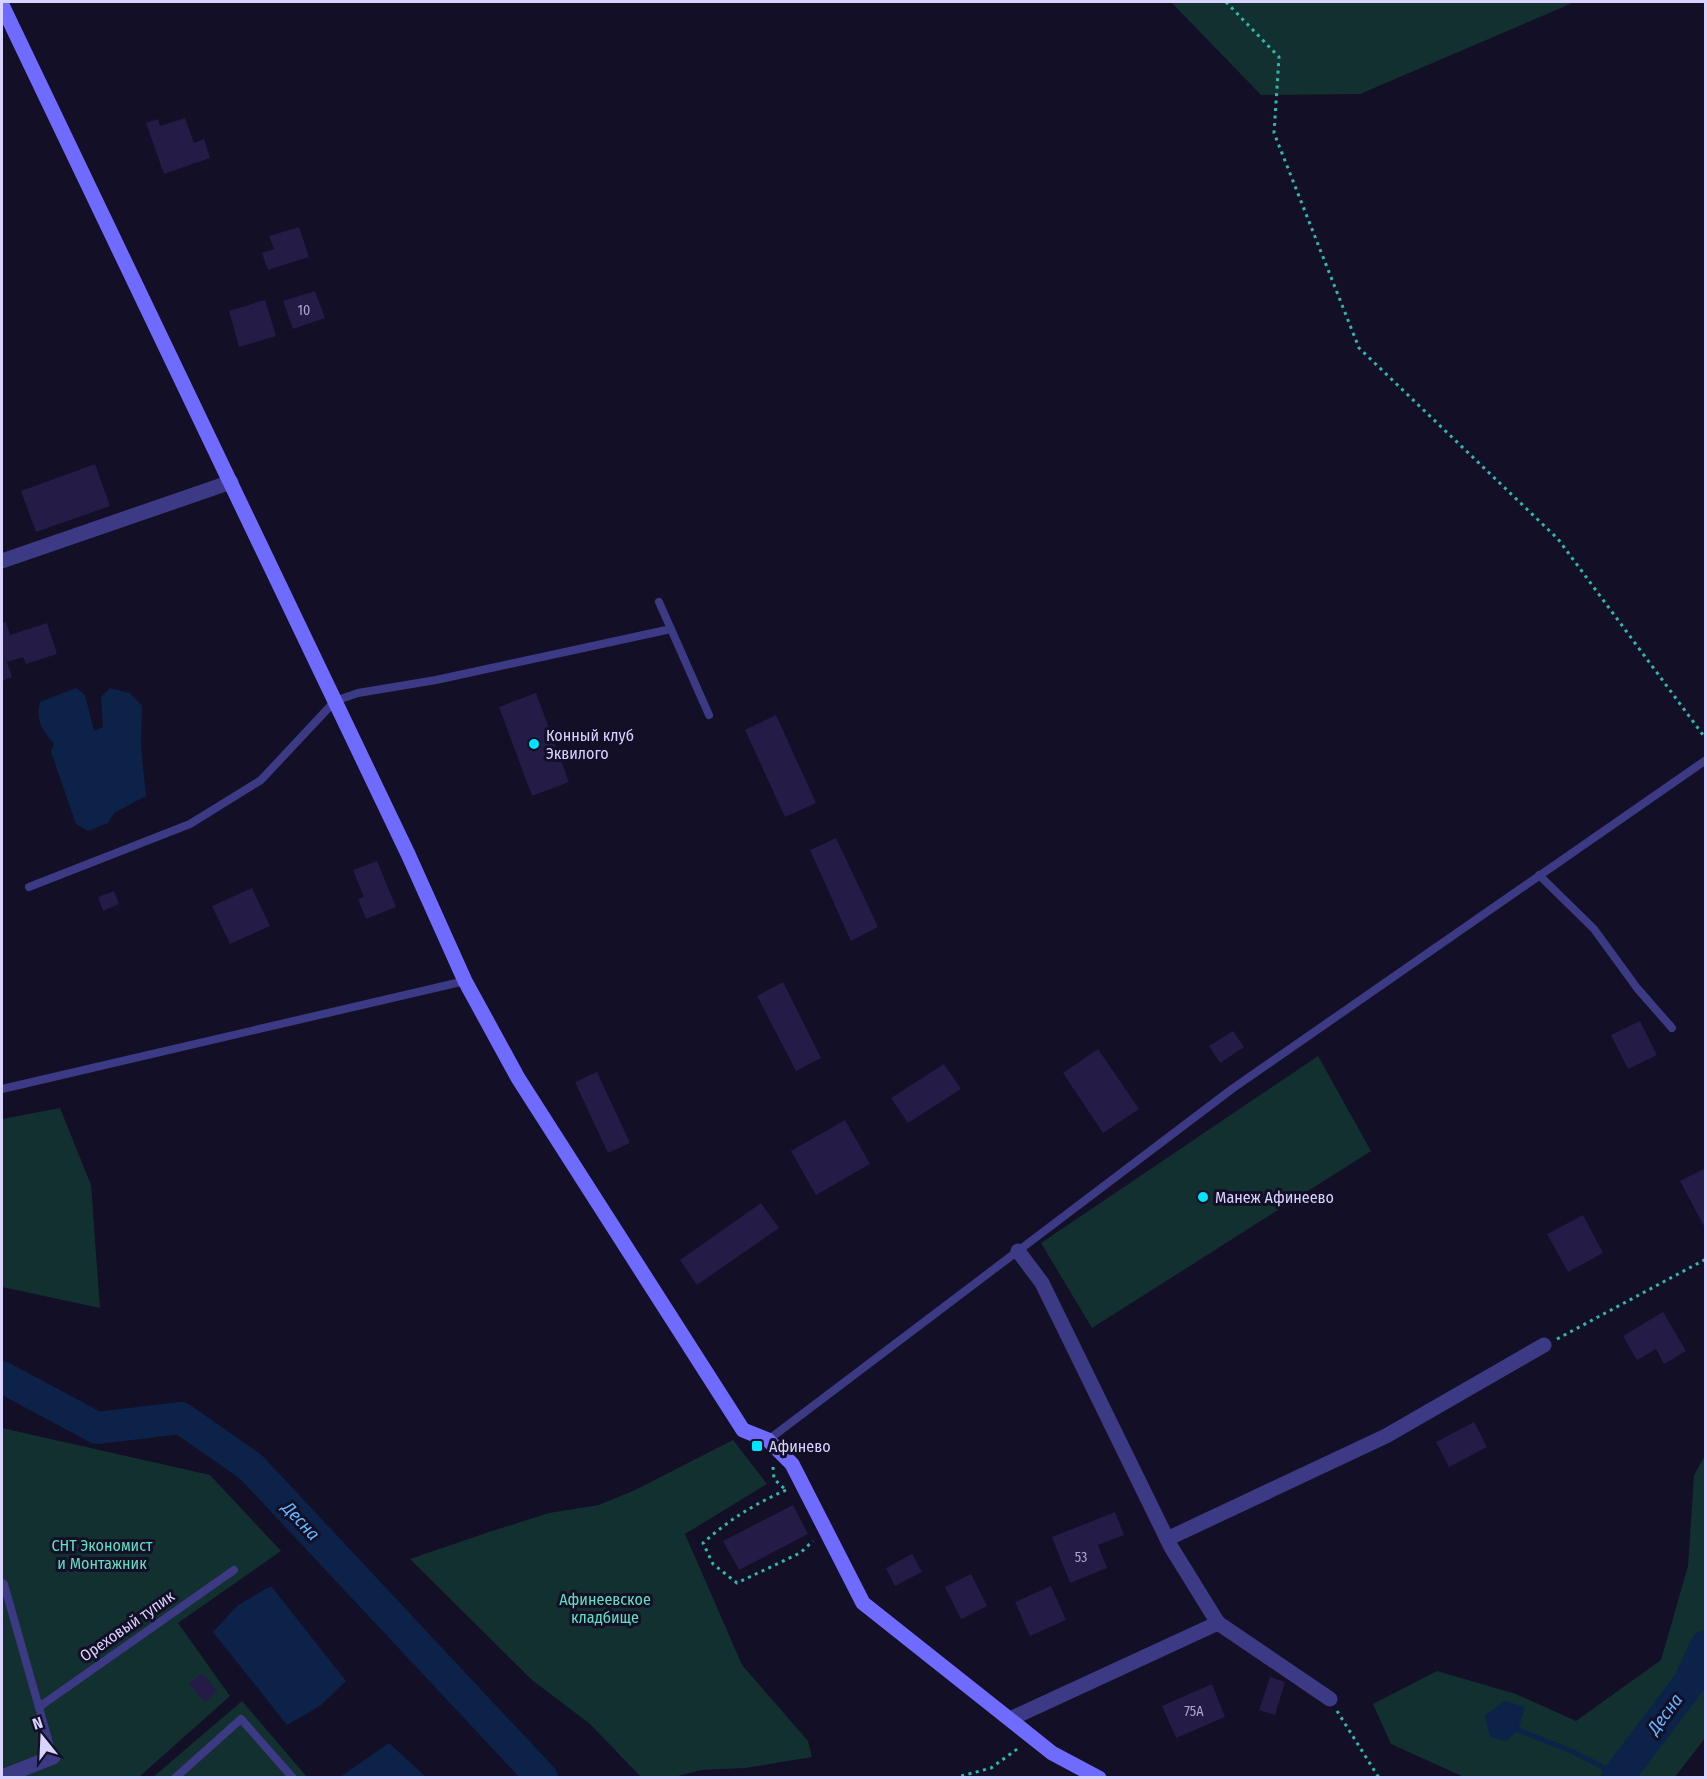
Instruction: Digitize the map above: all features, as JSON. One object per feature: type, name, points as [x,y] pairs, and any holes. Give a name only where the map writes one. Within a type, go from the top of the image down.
[{"type":"street","points":[[2,5],[408,854],[465,981],[518,1078],[743,1430],[773,1445],[792,1464],[863,1603],[1052,1753],[1099,1778]]},
{"type":"street","points":[[2,561],[231,482]]},
{"type":"street","points":[[1018,1251],[1042,1283],[1167,1539],[1218,1623],[1329,1699]]},
{"type":"street","points":[[1167,1539],[1386,1436],[1544,1346]]},
{"type":"street","points":[[1010,1719],[1218,1623]]},
{"type":"street","points":[[2,1778],[53,1757]]},
{"type":"lane","points":[[659,602],[709,715]]},
{"type":"lane","points":[[29,887],[190,824],[261,780],[335,701],[358,693],[436,680],[671,629]]},
{"type":"lane","points":[[773,1445],[1018,1251],[1232,1089],[1706,760]]},
{"type":"lane","points":[[1539,875],[1594,929],[1637,988],[1672,1028]]},
{"type":"lane","points":[[2,1089],[465,981]]},
{"type":"lane","name":"Ореховый тупик","points":[[39,1707],[234,1570]]},
{"type":"lane","points":[[2,1583],[53,1757]]},
{"type":"lane","points":[[175,1778],[241,1719],[294,1778]]},
{"type":"path","points":[[1226,2],[1279,57],[1274,133],[1359,348],[1558,539],[1706,738]]},
{"type":"path","points":[[1544,1346],[1705,1260]]},
{"type":"path","points":[[773,1445],[774,1479],[790,1494]]},
{"type":"path","points":[[786,1490],[755,1504],[725,1523],[703,1543],[713,1564],[737,1583],[800,1553],[813,1542],[813,1531]]},
{"type":"path","points":[[1329,1699],[1379,1778]]},
{"type":"path","points":[[954,1778],[991,1768],[1034,1738]]},
{"type":"green space","points":[[1171,2],[1575,2],[1360,94],[1261,95]]},
{"type":"green space","name":"Манеж Афинеево","points":[[1318,1056],[1371,1151],[1092,1328],[1041,1243]]},
{"type":"green space","points":[[60,1108],[91,1185],[100,1308],[2,1287],[2,1119]]},
{"type":"green space","name":"СНТ Экономист и Монтажник","points":[[2,1428],[210,1475],[281,1551],[178,1623],[230,1696],[139,1777],[2,1778]]},
{"type":"green space","name":"Афинеевское кладбище","points":[[733,1440],[767,1484],[685,1534],[742,1665],[808,1741],[812,1757],[745,1768],[701,1770],[674,1777],[641,1777],[590,1724],[532,1680],[410,1559],[549,1513],[599,1505],[635,1490]]},
{"type":"green space","points":[[1705,1456],[1705,1738],[1675,1777],[1464,1777],[1391,1744],[1373,1704],[1437,1671],[1516,1694],[1576,1721],[1661,1660],[1688,1566],[1694,1475]]},
{"type":"green space","points":[[242,1701],[307,1777],[152,1778]]},
{"type":"water","points":[[76,688],[85,695],[94,731],[103,727],[101,697],[110,688],[130,693],[142,706],[141,746],[146,796],[114,813],[108,823],[88,831],[76,824],[51,752],[54,743],[46,734],[39,719],[40,702]]},
{"type":"water","points":[[271,1586],[346,1681],[320,1706],[287,1725],[213,1632],[238,1605]]},
{"type":"water","points":[[1505,1701],[1525,1707],[1518,1730],[1506,1741],[1490,1737],[1485,1715]]},
{"type":"water","points":[[389,1743],[426,1777],[340,1777]]},
{"type":"building","points":[[185,118],[194,143],[204,139],[210,158],[164,174],[146,123],[158,119],[160,126]]},
{"type":"building","points":[[299,227],[309,257],[268,270],[262,253],[274,249],[269,236]]},
{"type":"building","points":[[315,291],[325,318],[293,329],[283,301]]},
{"type":"building","points":[[265,300],[276,336],[239,347],[229,311]]},
{"type":"building","points":[[95,464],[110,506],[36,532],[21,491]]},
{"type":"building","points":[[6,622],[10,635],[47,623],[57,654],[26,664],[23,657],[7,662],[12,677],[2,681],[2,623]]},
{"type":"building","name":"Конный клуб Эквилого","points":[[536,693],[569,782],[532,796],[499,707]]},
{"type":"building","points":[[776,715],[816,803],[785,817],[745,730]]},
{"type":"building","points":[[836,838],[878,927],[851,941],[810,850]]},
{"type":"building","points":[[377,861],[396,907],[366,919],[358,899],[364,897],[353,870]]},
{"type":"building","points":[[252,888],[270,926],[230,944],[212,906]]},
{"type":"building","points":[[114,891],[119,904],[103,911],[98,897]]},
{"type":"building","points":[[783,982],[821,1058],[796,1071],[757,996]]},
{"type":"building","points":[[1640,1021],[1657,1055],[1628,1069],[1611,1035]]},
{"type":"building","points":[[1233,1031],[1244,1047],[1220,1063],[1209,1046]]},
{"type":"building","points":[[1098,1049],[1139,1109],[1103,1133],[1063,1073]]},
{"type":"building","points":[[944,1064],[961,1089],[908,1123],[891,1098]]},
{"type":"building","points":[[597,1072],[630,1143],[608,1153],[575,1082]]},
{"type":"building","points":[[845,1120],[870,1164],[816,1195],[791,1151]]},
{"type":"building","points":[[1706,1168],[1706,1230],[1680,1181]]},
{"type":"building","points":[[761,1203],[779,1228],[697,1285],[680,1260]]},
{"type":"building","points":[[1583,1215],[1603,1253],[1568,1272],[1547,1234]]},
{"type":"building","points":[[1663,1312],[1686,1351],[1664,1364],[1656,1349],[1637,1360],[1623,1336]]},
{"type":"building","points":[[1474,1422],[1487,1447],[1449,1467],[1436,1442]]},
{"type":"building","points":[[793,1505],[808,1534],[739,1570],[723,1541]]},
{"type":"building","points":[[1115,1512],[1124,1535],[1098,1545],[1107,1568],[1070,1583],[1052,1537]]},
{"type":"building","points":[[912,1554],[922,1572],[895,1586],[886,1568]]},
{"type":"building","points":[[971,1574],[987,1606],[961,1619],[945,1587]]},
{"type":"building","points":[[1051,1586],[1066,1620],[1030,1636],[1015,1602]]},
{"type":"building","points":[[202,1673],[218,1691],[205,1702],[189,1684]]},
{"type":"building","points":[[1270,1677],[1285,1682],[1275,1715],[1259,1710]]},
{"type":"building","points":[[1212,1684],[1225,1717],[1176,1738],[1162,1706]]},
{"type":"waterway","name":"Десна","points":[[2,1377],[97,1428],[181,1418],[251,1467],[542,1778]]},
{"type":"waterway","name":"Десна","points":[[1617,1778],[1689,1683],[1706,1646]]},
{"type":"waterway","points":[[1518,1730],[1569,1750],[1619,1775]]},
{"type":"place","name":"Конный клуб Эквилого","points":[[534,744]]},
{"type":"place","name":"Манеж Афинеево","points":[[1203,1197]]},
{"type":"place","name":"Афинево","points":[[757,1446]]}]
